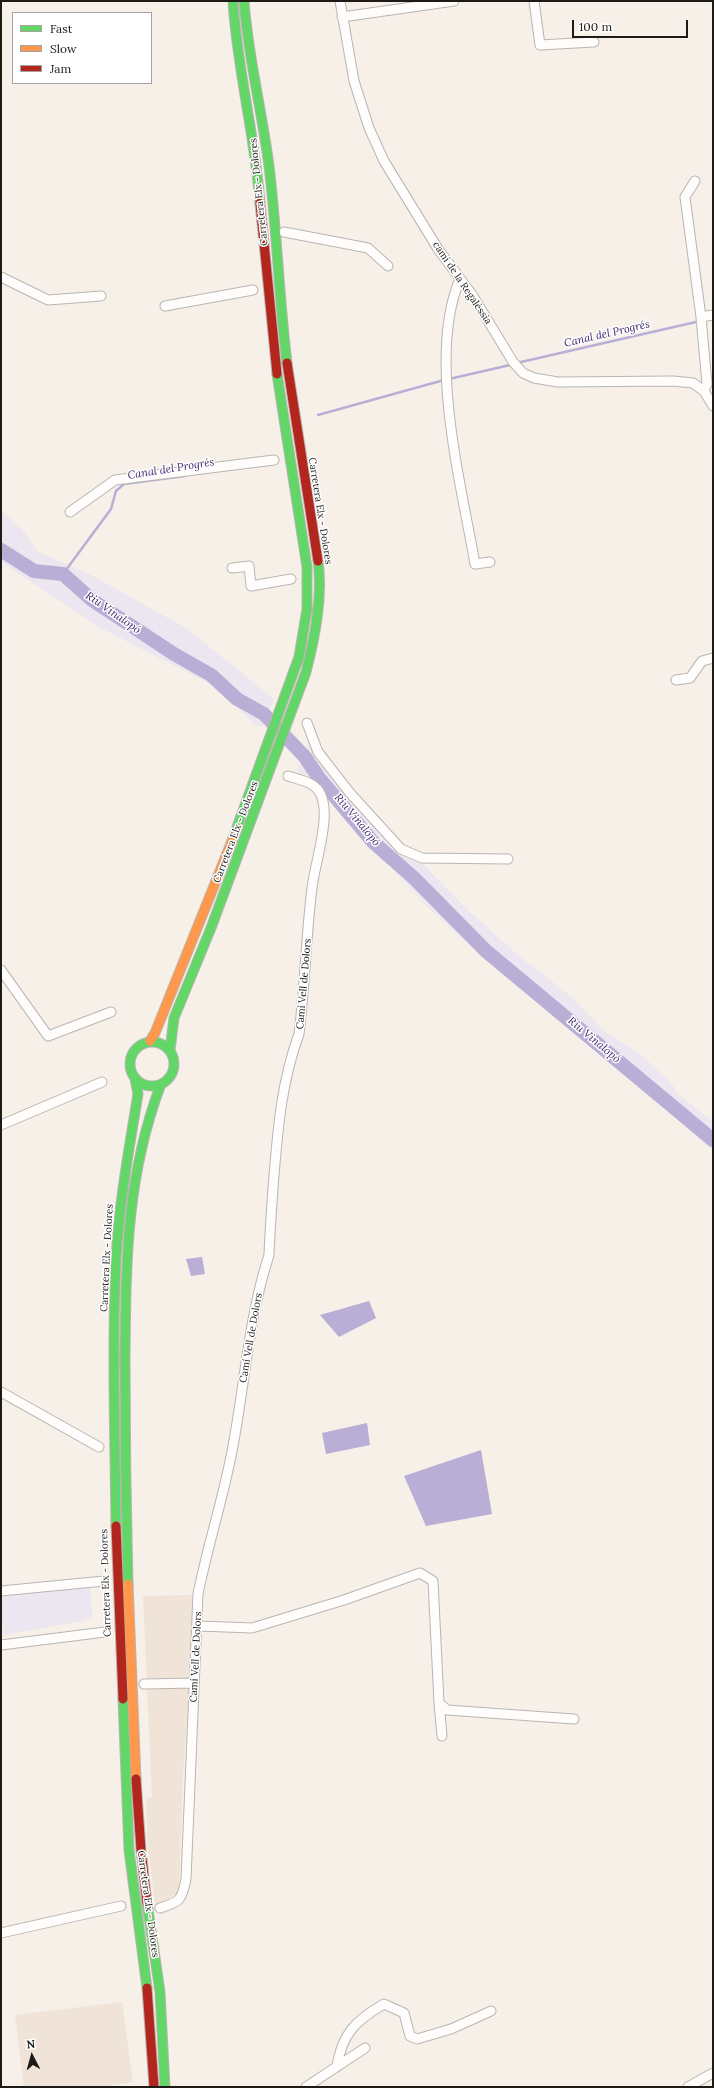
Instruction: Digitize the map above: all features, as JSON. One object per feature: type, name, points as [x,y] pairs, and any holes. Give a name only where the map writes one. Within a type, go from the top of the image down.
[{"type":"main road","name":"Carretera Elx - Dolores","points":[[150,1041],[156,1033],[218,880],[286,696],[299,657],[304,632],[308,592],[307,567],[279,394],[272,338],[258,174],[249,110],[235,32],[233,1]]},
{"type":"main road","name":"Carretera Elx - Dolores","points":[[170,1050],[174,1018],[211,928],[297,699],[312,649],[318,608],[319,568],[289,383],[281,313],[269,167],[246,27],[244,1]]},
{"type":"main road","points":[[150,1041],[163,1044],[170,1050],[173,1056],[173,1070],[171,1076],[160,1084],[150,1086],[142,1084],[135,1079],[130,1064],[130,1058],[137,1048],[150,1041]]},
{"type":"main road","name":"Carretera Elx - Dolores","points":[[135,1079],[138,1100],[121,1201],[116,1259],[114,1334],[116,1531],[129,1850],[145,1963],[154,2087]]},
{"type":"main road","name":"Carretera Elx - Dolores","points":[[160,1084],[150,1109],[143,1137],[132,1208],[126,1290],[125,1399],[132,1687],[139,1828],[142,1868],[159,1992],[164,2087]]},
{"type":"street","name":"camí de la Regalèssia","points":[[340,1],[354,81],[369,128],[384,161],[438,249],[473,296],[513,362],[523,373],[534,378],[558,382],[673,382],[694,384],[704,391]]},
{"type":"street","points":[[534,1],[540,45],[594,42]]},
{"type":"street","points":[[342,17],[454,2]]},
{"type":"street","points":[[695,180],[685,197],[701,317],[707,384],[704,391],[713,406]]},
{"type":"street","points":[[284,232],[368,248],[388,266]]},
{"type":"street","points":[[1,277],[48,300],[101,296]]},
{"type":"street","points":[[460,279],[453,296],[446,338],[447,381],[455,450],[475,564],[490,562]]},
{"type":"street","points":[[165,306],[252,290]]},
{"type":"street","points":[[701,317],[713,315]]},
{"type":"street","points":[[70,512],[115,480],[274,460]]},
{"type":"street","points":[[232,568],[249,566],[251,586],[291,579]]},
{"type":"street","points":[[676,680],[690,678],[702,661],[713,658]]},
{"type":"street","points":[[307,724],[318,752],[350,793],[401,849],[422,858],[508,859]]},
{"type":"street","name":"Camí Vell de Dolors","points":[[160,1908],[176,1903],[182,1896],[186,1879],[194,1683],[198,1626],[198,1594],[207,1548],[225,1487],[253,1323],[263,1273],[269,1255],[277,1131],[284,1085],[292,1053],[299,1034],[312,887],[324,822],[325,806],[321,793],[312,784],[288,776]]},
{"type":"street","points":[[1,970],[48,1036],[111,1012]]},
{"type":"street","points":[[1,1125],[102,1082]]},
{"type":"street","points":[[1,1392],[99,1447]]},
{"type":"street","points":[[198,1626],[252,1628],[344,1600],[420,1573],[433,1581],[442,1736]]},
{"type":"street","points":[[1,1591],[104,1582]]},
{"type":"street","points":[[1,1645],[105,1632]]},
{"type":"street","points":[[144,1684],[194,1683]]},
{"type":"street","points":[[439,1703],[447,1710],[574,1719]]},
{"type":"street","points":[[1,1933],[121,1906]]},
{"type":"street","points":[[336,2066],[340,2048],[352,2027],[369,2013],[384,2004],[404,2013],[410,2036],[417,2039],[451,2029],[491,2011]]},
{"type":"street","points":[[306,2087],[365,2048]]},
{"type":"street","points":[[688,2087],[713,2073]]},
{"type":"shaded area","points":[[1,511],[21,528],[38,552],[93,576],[186,628],[274,699],[263,727],[255,725],[216,687],[99,627],[1,562]]},
{"type":"shaded area","points":[[308,745],[344,792],[385,839],[407,859],[422,863],[469,911],[517,954],[574,999],[605,1032],[639,1053],[671,1083],[678,1094],[713,1122],[713,1151],[619,1068],[481,955],[433,912],[359,833],[314,778],[297,771]]},
{"type":"shaded area","points":[[202,1257],[205,1274],[191,1276],[186,1259]]},
{"type":"shaded area","points":[[369,1301],[376,1318],[339,1337],[320,1315]]},
{"type":"shaded area","points":[[367,1423],[370,1445],[326,1454],[322,1433]]},
{"type":"shaded area","points":[[481,1450],[492,1514],[426,1526],[404,1476]]},
{"type":"shaded area","points":[[90,1584],[92,1618],[83,1621],[3,1635],[1,1597]]},
{"type":"shaded area","points":[[192,1595],[194,1628],[183,1773],[179,1891],[163,1903],[155,1905],[148,1848],[146,1799],[152,1797],[143,1596]]},
{"type":"shaded area","points":[[122,2002],[133,2082],[101,2087],[24,2087],[15,2015]]},
{"type":"waterway","name":"Canal del Progrés","points":[[521,362],[696,322]]},
{"type":"waterway","name":"Canal del Progrés","points":[[449,379],[510,365]]},
{"type":"waterway","name":"Canal del Progrés","points":[[318,415],[444,380]]},
{"type":"waterway","name":"Canal del Progrés","points":[[63,574],[111,509],[116,491],[124,484],[185,476]]},
{"type":"waterway","name":"Riu Vinalopó","points":[[1,550],[34,571],[63,574],[92,600],[174,654],[211,675],[237,699],[264,714],[305,757],[319,778],[373,842],[414,878],[486,951],[713,1140]]},
{"type":"traffic: fast","points":[[233,1],[238,52],[258,178],[260,203]]},
{"type":"traffic: fast","points":[[244,1],[252,63],[269,166],[287,363]]},
{"type":"traffic: fast","points":[[232,841],[299,657],[307,609],[307,567],[277,374]]},
{"type":"traffic: fast","points":[[170,1050],[174,1018],[211,928],[306,672],[319,603],[320,589],[318,561]]},
{"type":"traffic: fast","points":[[148,1042],[156,1042],[168,1048],[174,1060],[174,1064],[174,1068],[168,1080],[156,1086],[148,1086],[136,1080],[130,1068],[130,1060],[136,1048],[148,1042]]},
{"type":"traffic: fast","points":[[116,1526],[114,1359],[116,1259],[122,1197],[138,1094],[135,1079]]},
{"type":"traffic: fast","points":[[128,1584],[125,1359],[126,1288],[130,1220],[134,1186],[141,1152],[149,1118],[161,1084]]},
{"type":"traffic: fast","points":[[123,1699],[129,1850],[147,1988]]},
{"type":"traffic: fast","points":[[147,1903],[160,1992],[165,2087]]},
{"type":"traffic: slow","points":[[150,1041],[155,1033],[232,841]]},
{"type":"traffic: slow","points":[[128,1584],[136,1779]]},
{"type":"traffic: jam","points":[[260,203],[277,374]]},
{"type":"traffic: jam","points":[[287,363],[318,561]]},
{"type":"traffic: jam","points":[[116,1526],[123,1699]]},
{"type":"traffic: jam","points":[[136,1779],[141,1850],[147,1903]]},
{"type":"traffic: jam","points":[[147,1988],[154,2087]]}]
